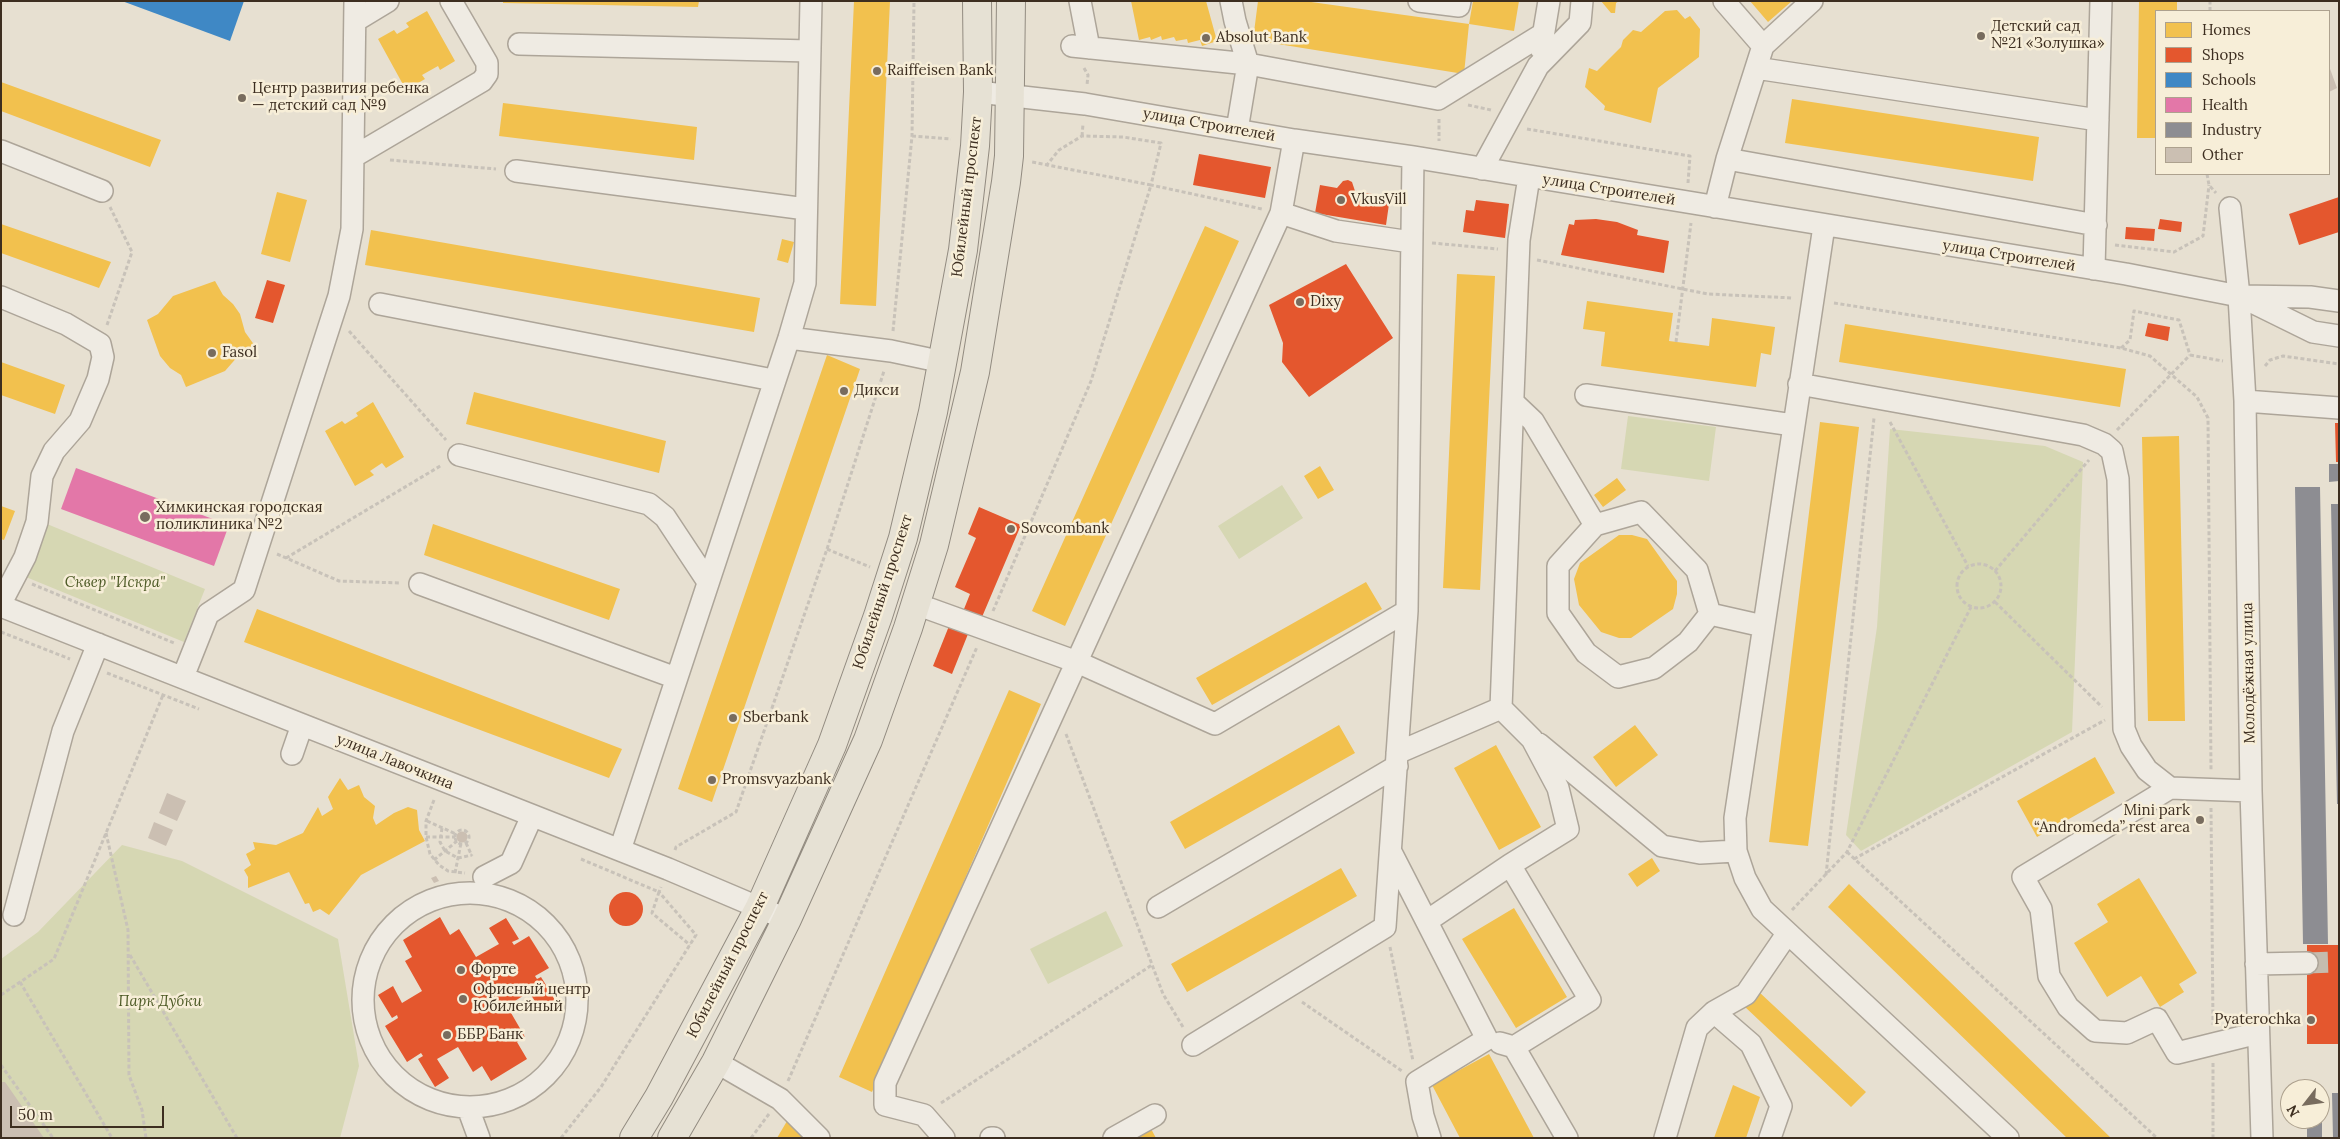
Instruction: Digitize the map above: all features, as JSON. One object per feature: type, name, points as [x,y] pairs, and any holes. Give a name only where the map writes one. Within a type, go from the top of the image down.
[{"type":"main road","name":"Юбилейный проспект","points":[[634,1138],[659,1097],[760,907],[832,745],[878,616],[903,538],[934,412],[964,250],[976,146],[978,92],[977,1]]},
{"type":"main road","points":[[672,1138],[716,1062],[788,919],[868,740],[916,604],[934,545],[975,372],[1009,156],[1011,1]]},
{"type":"street","points":[[183,677],[208,614],[244,590],[339,296],[352,229],[355,11],[388,1]]},
{"type":"street","points":[[353,157],[482,81],[487,74],[487,63],[451,1]]},
{"type":"street","points":[[620,850],[773,380],[789,338],[805,283],[811,1]]},
{"type":"street","points":[[1080,1],[1081,47],[1248,64],[1438,98],[1544,34]]},
{"type":"street","points":[[1232,1],[1235,22],[1248,64],[1237,130]]},
{"type":"street","points":[[1419,1],[1459,6],[1460,1]]},
{"type":"street","points":[[1538,66],[1549,1]]},
{"type":"street","points":[[1482,169],[1538,66],[1580,23],[1582,1]]},
{"type":"street","points":[[1724,1],[1763,46]]},
{"type":"street","points":[[1715,207],[1727,159],[1763,46],[1812,1]]},
{"type":"street","points":[[2094,269],[2101,1]]},
{"type":"street","points":[[519,44],[810,51]]},
{"type":"street","points":[[1756,68],[2098,120]]},
{"type":"street","name":"улица Строителей","points":[[978,92],[1085,104],[1294,140],[1413,157],[2094,269],[2239,296],[2310,297],[2339,301]]},
{"type":"street","points":[[944,1138],[924,1115],[885,1105],[886,1083],[1281,213],[1294,140]]},
{"type":"street","points":[[1,151],[102,191]]},
{"type":"street","points":[[1193,1045],[1386,927],[1407,611],[1413,157]]},
{"type":"street","points":[[1727,159],[2096,225]]},
{"type":"street","points":[[516,171],[806,209]]},
{"type":"street","points":[[1529,177],[1518,256],[1514,403],[1501,708],[1532,738],[1662,846],[1700,853],[1736,851]]},
{"type":"street","name":"Молодёжная улица","points":[[2230,208],[2239,296],[2245,401],[2252,791],[2262,1138]]},
{"type":"street","points":[[1281,213],[1336,231],[1411,242]]},
{"type":"street","points":[[1824,226],[1735,818],[1736,851],[1745,878],[1762,909],[2008,1138]]},
{"type":"street","name":"улица Строителей","points":[[2239,296],[2313,332],[2339,336]]},
{"type":"street","points":[[1,297],[66,324],[100,344],[103,356],[98,379],[80,421],[54,451],[42,476],[37,522],[25,557],[1,604]]},
{"type":"street","points":[[380,304],[773,380]]},
{"type":"street","points":[[789,338],[891,351],[943,362]]},
{"type":"street","points":[[1799,384],[2082,435],[2104,444],[2112,451],[2116,462],[2118,479],[2118,722],[2147,770],[2170,788]]},
{"type":"street","points":[[1586,395],[1793,425]]},
{"type":"street","points":[[2245,401],[2339,408]]},
{"type":"street","points":[[1514,403],[1533,421],[1596,525]]},
{"type":"street","points":[[459,455],[649,504],[665,517],[708,582]]},
{"type":"street","points":[[1641,512],[1697,570],[1710,614],[1688,642],[1654,668],[1618,677],[1586,653],[1558,613],[1558,566],[1596,525],[1641,512]]},
{"type":"street","points":[[420,584],[676,678]]},
{"type":"street","name":"улица Лавочкина","points":[[1,604],[668,869],[788,919]]},
{"type":"street","points":[[916,604],[1077,662],[1215,724],[1407,611]]},
{"type":"street","points":[[1710,614],[1763,626]]},
{"type":"street","points":[[14,916],[63,731],[98,644]]},
{"type":"street","points":[[1158,907],[1397,760],[1501,708]]},
{"type":"street","points":[[292,754],[302,725]]},
{"type":"street","points":[[1426,921],[1568,829],[1558,788],[1532,738]]},
{"type":"street","points":[[2252,791],[2170,788],[2023,877],[2041,909],[2049,976],[2068,1007],[2095,1031],[2127,1034],[2157,1019],[2177,1053],[2258,1033]]},
{"type":"street","points":[[477,880],[544,922],[560,942],[571,964],[577,990],[576,1018],[568,1040],[550,1071],[529,1090],[495,1104],[468,1108],[434,1101],[394,1076],[374,1050],[365,1024],[363,986],[372,954],[396,922],[416,906],[449,894],[477,880],[511,863],[532,816]]},
{"type":"street","points":[[1391,851],[1487,1039],[1514,1047],[1567,1138]]},
{"type":"street","points":[[1510,865],[1590,1000],[1514,1047]]},
{"type":"street","points":[[1665,1138],[1697,1028],[1714,1012],[1746,994],[1783,930]]},
{"type":"street","points":[[2256,964],[2307,963]]},
{"type":"street","points":[[1714,1012],[1751,1044],[1780,1106],[1770,1138]]},
{"type":"street","points":[[1430,1138],[1423,1116],[1417,1082],[1487,1039]]},
{"type":"street","points":[[716,1062],[780,1099],[819,1138]]},
{"type":"street","points":[[468,1108],[479,1138]]},
{"type":"street","points":[[1114,1138],[1155,1115]]},
{"type":"path","points":[[690,944],[652,913],[659,892],[676,847],[736,812],[827,549],[891,351],[912,136],[914,1]]},
{"type":"path","points":[[1438,98],[1511,114],[1523,128],[1690,156],[1688,184]]},
{"type":"path","points":[[751,1138],[780,1099],[825,990],[986,628],[1091,381],[1161,144],[1101,134],[1082,136],[1059,150],[1046,166]]},
{"type":"path","points":[[912,136],[950,139],[976,146]]},
{"type":"path","points":[[1009,156],[1046,166],[1150,185],[1281,213]]},
{"type":"path","points":[[353,157],[516,171]]},
{"type":"path","points":[[2112,244],[2174,252],[2203,236],[2209,185]]},
{"type":"path","points":[[100,344],[132,252],[102,191]]},
{"type":"path","points":[[1676,342],[1691,221]]},
{"type":"path","points":[[1411,242],[1494,248],[1518,256],[1708,294],[1812,300],[2121,348],[2150,356],[2197,397],[2208,418],[2213,1138]]},
{"type":"path","points":[[2121,348],[2130,340],[2134,311],[2179,320],[2190,355]]},
{"type":"path","points":[[286,558],[459,455],[333,314]]},
{"type":"path","points":[[2190,355],[2226,362]]},
{"type":"path","points":[[1995,571],[2104,444],[2190,355]]},
{"type":"path","points":[[2263,367],[2270,360],[2283,356],[2339,364]]},
{"type":"path","points":[[1876,398],[1968,566]]},
{"type":"path","points":[[1826,875],[1876,398]]},
{"type":"path","points":[[258,546],[339,580],[420,584]]},
{"type":"path","points":[[1977,564],[1987,565],[1995,571],[2001,581],[2000,594],[1995,602],[1983,608],[1971,607],[1960,599],[1957,589],[1959,576],[1968,566],[1977,564]]},
{"type":"path","points":[[14,577],[193,651]]},
{"type":"path","points":[[1854,859],[2118,722],[1995,602]]},
{"type":"path","points":[[1783,930],[1826,875],[1847,852],[1971,607]]},
{"type":"path","points":[[1,995],[54,959],[163,695]]},
{"type":"path","points":[[1056,707],[1163,994],[1193,1045]]},
{"type":"path","points":[[434,800],[426,821],[426,837],[434,860],[448,871],[477,880]]},
{"type":"path","points":[[426,821],[456,837],[460,844],[455,873]]},
{"type":"path","points":[[442,828],[440,837],[445,851],[458,858],[472,855]]},
{"type":"path","points":[[434,860],[445,851],[463,830],[469,835],[468,841],[460,844]]},
{"type":"path","points":[[105,832],[128,930],[129,1074],[142,1110],[146,1138]]},
{"type":"path","points":[[426,837],[456,837]]},
{"type":"path","points":[[1847,852],[2157,1138]]},
{"type":"path","points":[[561,1138],[601,1087],[696,935],[659,892]]},
{"type":"path","points":[[1386,927],[1417,1082]]},
{"type":"path","points":[[128,953],[237,1138]]},
{"type":"path","points":[[924,1115],[1152,965]]},
{"type":"path","points":[[20,982],[112,1138]]},
{"type":"path","points":[[1284,989],[1417,1082]]},
{"type":"path","points":[[1,1065],[53,1138]]},
{"type":"green space","points":[[1628,416],[1716,427],[1709,481],[1621,469]]},
{"type":"green space","points":[[1890,429],[2045,446],[2083,462],[2072,732],[1861,851],[1846,835],[1877,627]]},
{"type":"green space","points":[[1282,485],[1303,518],[1239,559],[1218,526]]},
{"type":"green space","name":"Сквер \"Искра\"","points":[[47,524],[205,589],[184,642],[26,577]]},
{"type":"green space","name":"Парк Дубки","points":[[122,845],[182,861],[338,939],[359,1066],[340,1138],[1,1138],[1,959],[38,932]]},
{"type":"green space","points":[[1106,911],[1123,946],[1048,984],[1030,949]]},
{"type":"building: Homes","points":[[503,1],[699,1],[698,7],[503,3]]},
{"type":"building: Homes","points":[[854,1],[890,1],[876,306],[840,304]]},
{"type":"building: Homes","points":[[1131,1],[1206,1],[1217,41],[1202,46],[1200,40],[1188,43],[1187,39],[1176,41],[1174,37],[1162,40],[1161,36],[1151,40],[1150,37],[1139,40]]},
{"type":"building: Homes","points":[[1258,1],[1304,1],[1469,24],[1464,74],[1253,40]]},
{"type":"building: Homes","points":[[1473,1],[1519,1],[1514,31],[1469,24]]},
{"type":"building: Homes","points":[[1601,1],[1619,1],[1616,3],[1615,13],[1611,13]]},
{"type":"building: Homes","points":[[1750,1],[1792,1],[1768,22]]},
{"type":"building: Homes","points":[[2139,1],[2177,1],[2177,10],[2155,10],[2155,138],[2137,138]]},
{"type":"building: Homes","points":[[1677,10],[1685,19],[1690,16],[1700,29],[1699,57],[1658,88],[1651,123],[1604,110],[1605,106],[1585,87],[1589,68],[1597,71],[1621,47],[1623,40],[1633,30],[1641,32],[1665,11]]},
{"type":"building: Homes","points":[[427,11],[455,61],[440,70],[438,66],[422,75],[425,79],[406,90],[378,39],[394,30],[397,34],[409,27],[406,23]]},
{"type":"building: Homes","points":[[1,82],[161,140],[150,167],[1,111]]},
{"type":"building: Homes","points":[[1792,99],[2039,137],[2033,181],[1785,143]]},
{"type":"building: Homes","points":[[503,103],[697,127],[694,160],[499,136]]},
{"type":"building: Homes","points":[[277,192],[307,200],[290,262],[261,254]]},
{"type":"building: Homes","points":[[1,224],[111,262],[99,288],[1,253]]},
{"type":"building: Homes","points":[[1205,226],[1239,241],[1065,626],[1032,611]]},
{"type":"building: Homes","points":[[371,230],[760,298],[754,332],[365,265]]},
{"type":"building: Homes","points":[[782,239],[794,242],[788,263],[777,260]]},
{"type":"building: Homes","points":[[1457,274],[1495,276],[1480,590],[1443,588]]},
{"type":"building: Homes","points":[[215,281],[223,295],[240,314],[245,332],[255,346],[239,355],[225,371],[186,387],[181,375],[170,368],[160,356],[147,320],[158,314],[173,296]]},
{"type":"building: Homes","points":[[1587,301],[1673,313],[1669,341],[1709,346],[1712,318],[1775,327],[1771,355],[1761,353],[1756,387],[1601,366],[1605,332],[1583,329]]},
{"type":"building: Homes","points":[[1845,324],[2126,369],[2120,407],[1839,362]]},
{"type":"building: Homes","points":[[827,355],[860,369],[712,802],[678,789]]},
{"type":"building: Homes","points":[[1,362],[65,385],[55,414],[1,395]]},
{"type":"building: Homes","points":[[474,392],[666,441],[659,473],[466,424]]},
{"type":"building: Homes","points":[[373,402],[404,457],[386,468],[382,463],[370,471],[374,475],[355,486],[325,431],[342,421],[345,424],[358,416],[356,413]]},
{"type":"building: Homes","points":[[1820,422],[1859,427],[1808,846],[1769,842]]},
{"type":"building: Homes","points":[[2179,436],[2185,721],[2148,721],[2142,437]]},
{"type":"building: Homes","points":[[1320,466],[1334,490],[1318,499],[1304,476]]},
{"type":"building: Homes","points":[[1617,478],[1626,490],[1603,507],[1594,495]]},
{"type":"building: Homes","points":[[1,506],[15,511],[4,540],[1,539]]},
{"type":"building: Homes","points":[[433,524],[620,589],[609,620],[424,555]]},
{"type":"building: Homes","points":[[1619,535],[1632,535],[1647,539],[1677,581],[1677,594],[1673,609],[1631,638],[1619,638],[1601,632],[1579,605],[1574,579],[1580,563]]},
{"type":"building: Homes","points":[[1366,582],[1382,609],[1212,705],[1196,678]]},
{"type":"building: Homes","points":[[257,609],[622,749],[609,778],[244,642]]},
{"type":"building: Homes","points":[[1009,690],[1041,704],[872,1092],[839,1077]]},
{"type":"building: Homes","points":[[1339,725],[1355,753],[1185,849],[1170,822]]},
{"type":"building: Homes","points":[[1635,725],[1658,755],[1616,787],[1593,757]]},
{"type":"building: Homes","points":[[1496,745],[1541,827],[1499,850],[1454,768]]},
{"type":"building: Homes","points":[[2095,757],[2115,793],[2037,837],[2017,801]]},
{"type":"building: Homes","points":[[340,778],[348,790],[359,785],[364,797],[375,806],[373,818],[376,825],[394,813],[408,807],[417,810],[419,830],[425,841],[361,875],[329,915],[320,909],[313,912],[309,903],[305,904],[289,872],[248,888],[248,877],[244,870],[251,865],[246,854],[255,849],[253,842],[276,845],[303,833],[318,807],[322,816],[333,809],[328,797]]},
{"type":"building: Homes","points":[[1652,858],[1660,871],[1637,887],[1628,874]]},
{"type":"building: Homes","points":[[1341,868],[1357,896],[1187,992],[1171,964]]},
{"type":"building: Homes","points":[[2139,878],[2197,973],[2179,984],[2184,992],[2160,1007],[2141,976],[2107,997],[2074,943],[2108,922],[2097,904]]},
{"type":"building: Homes","points":[[1849,884],[2111,1138],[2067,1138],[1828,907]]},
{"type":"building: Homes","points":[[1514,908],[1567,997],[1516,1028],[1462,939]]},
{"type":"building: Homes","points":[[1758,991],[1866,1092],[1851,1107],[1744,1006]]},
{"type":"building: Homes","points":[[1489,1054],[1534,1138],[1460,1138],[1432,1085]]},
{"type":"building: Homes","points":[[1733,1085],[1760,1097],[1746,1138],[1714,1138]]},
{"type":"building: Homes","points":[[790,1116],[806,1138],[777,1138]]},
{"type":"building: Homes","points":[[1150,1127],[1156,1138],[1131,1138]]},
{"type":"building: Shops","points":[[1199,154],[1271,167],[1265,198],[1193,185]]},
{"type":"building: Shops","points":[[1348,180],[1352,182],[1355,191],[1390,197],[1386,225],[1315,213],[1320,185],[1337,188],[1343,181]]},
{"type":"building: Shops","points":[[2339,197],[2339,232],[2299,245],[2289,214]]},
{"type":"building: Shops","points":[[1476,200],[1509,204],[1505,238],[1463,232],[1466,210],[1474,211]]},
{"type":"building: Shops","points":[[1596,219],[1617,222],[1638,230],[1637,235],[1669,241],[1664,273],[1561,255],[1569,224],[1574,225],[1575,220]]},
{"type":"building: Shops","points":[[2160,219],[2182,222],[2181,232],[2158,229]]},
{"type":"building: Shops","points":[[2126,227],[2155,229],[2154,241],[2125,239]]},
{"type":"building: Shops","points":[[1346,264],[1393,338],[1309,397],[1282,362],[1283,343],[1269,305]]},
{"type":"building: Shops","points":[[267,280],[285,285],[273,323],[255,318]]},
{"type":"building: Shops","points":[[2148,323],[2170,327],[2168,341],[2145,336]]},
{"type":"building: Shops","points":[[2335,423],[2339,423],[2339,462],[2336,462]]},
{"type":"building: Shops","points":[[979,507],[1021,525],[982,617],[964,609],[970,594],[955,587],[976,538],[968,534]]},
{"type":"building: Shops","points":[[949,626],[968,634],[952,674],[933,666]]},
{"type":"building: Shops","points":[[626,892],[638,897],[643,909],[638,921],[626,926],[614,921],[609,909],[614,897]]},
{"type":"building: Shops","name":"Офисный центр Юбилейный","points":[[440,917],[450,935],[459,929],[476,957],[499,944],[489,928],[506,918],[519,939],[512,942],[514,945],[529,936],[549,968],[535,976],[537,979],[541,977],[557,1003],[542,1012],[529,992],[507,1006],[525,1037],[517,1042],[527,1059],[491,1081],[482,1066],[473,1072],[458,1047],[437,1059],[449,1078],[435,1087],[418,1059],[423,1056],[421,1053],[407,1062],[385,1026],[398,1018],[397,1015],[392,1018],[378,995],[393,986],[402,1003],[422,991],[405,961],[412,957],[403,940]]},
{"type":"building: Shops","points":[[2307,945],[2339,945],[2339,1044],[2307,1044]]},
{"type":"building: Schools","points":[[122,1],[244,1],[230,41]]},
{"type":"building: Health","name":"Химкинская городская поликлиника №2","points":[[76,468],[229,525],[214,566],[61,509]]},
{"type":"building: Industry","points":[[2329,464],[2339,464],[2339,481],[2329,482]]},
{"type":"building: Industry","points":[[2295,487],[2320,487],[2328,944],[2303,944]]},
{"type":"building: Industry","points":[[2331,504],[2339,504],[2339,804],[2337,804]]},
{"type":"building: Industry","points":[[2332,1093],[2339,1093],[2339,1138],[2333,1138]]},
{"type":"building: Industry","points":[[2307,1129],[2322,1129],[2322,1138],[2307,1138]]},
{"type":"building: Other","points":[[2330,69],[2337,88],[2330,92]]},
{"type":"building: Other","points":[[167,793],[186,801],[177,821],[159,813]]},
{"type":"building: Other","points":[[154,822],[173,830],[166,846],[148,838]]},
{"type":"building: Other","points":[[460,832],[464,832],[467,837],[466,841],[460,842],[457,839],[457,835]]},
{"type":"building: Other","points":[[436,876],[439,881],[434,883],[431,878]]},
{"type":"building: Other","points":[[1,1082],[5,1082],[44,1138],[1,1138]]},
{"type":"tunnel","points":[[2307,963],[2339,962]]},
{"type":"place","name":"Детский сад №21 «Золушка»","points":[[1981,36]]},
{"type":"place","name":"Absolut Bank","points":[[1206,38]]},
{"type":"place","name":"Raiffeisen Bank","points":[[877,71]]},
{"type":"place","name":"Центр развития ребенка — детский сад №9","points":[[242,98]]},
{"type":"place","name":"VkusVill","points":[[1341,200]]},
{"type":"place","name":"Dixy","points":[[1300,302]]},
{"type":"place","name":"Fasol","points":[[212,353]]},
{"type":"place","name":"Дикси","points":[[844,391]]},
{"type":"place","name":"Химкинская городская поликлиника №2","points":[[145,517]]},
{"type":"place","name":"Sovcombank","points":[[1011,529]]},
{"type":"place","name":"Sberbank","points":[[733,718]]},
{"type":"place","name":"Promsvyazbank","points":[[712,780]]},
{"type":"place","name":"Mini park “Andromeda” rest area","points":[[2200,820]]},
{"type":"place","name":"Форте","points":[[461,970]]},
{"type":"place","name":"Офисный центр Юбилейный","points":[[463,999]]},
{"type":"place","name":"Pyaterochka","points":[[2311,1020]]},
{"type":"place","name":"ББР Банк","points":[[447,1035]]}]
